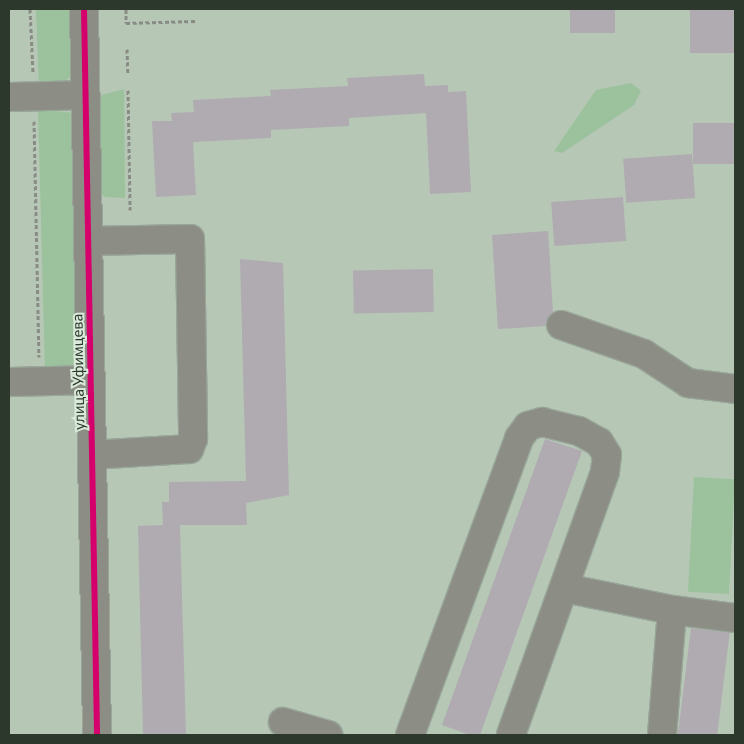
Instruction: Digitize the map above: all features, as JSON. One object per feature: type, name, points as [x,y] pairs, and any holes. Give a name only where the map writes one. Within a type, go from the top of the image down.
[{"type":"street","name":"улица Уфимцева","points":[[84,9],[96,735]]},
{"type":"street","points":[[9,97],[84,95]]},
{"type":"street","points":[[88,241],[190,239],[193,439],[189,449],[176,454],[92,455]]},
{"type":"street","points":[[561,325],[644,354],[688,384],[735,390]]},
{"type":"street","points":[[9,382],[90,380]]},
{"type":"street","points":[[410,735],[519,438],[528,426],[542,422],[579,431],[599,442],[607,455],[605,472],[511,735]]},
{"type":"street","points":[[565,588],[672,610],[735,618]]},
{"type":"street","points":[[662,735],[672,610]]},
{"type":"street","points":[[283,722],[328,735]]},
{"type":"path","points":[[30,9],[33,84]]},
{"type":"path","points":[[126,9],[126,23],[195,21]]},
{"type":"path","points":[[127,49],[128,74]]},
{"type":"path","points":[[128,90],[130,210]]},
{"type":"path","points":[[34,113],[39,360]]},
{"type":"green space","points":[[36,9],[71,9],[73,74],[57,89],[39,89]]},
{"type":"green space","points":[[631,83],[641,91],[634,105],[562,153],[554,151],[596,90]]},
{"type":"green space","points":[[124,89],[125,198],[105,197],[99,192],[97,105],[102,95]]},
{"type":"green space","points":[[38,109],[73,113],[79,364],[73,371],[45,372]]},
{"type":"green space","points":[[694,477],[735,479],[729,594],[688,592]]},
{"type":"building","points":[[570,9],[615,9],[615,33],[570,33]]},
{"type":"building","points":[[690,9],[735,9],[735,53],[690,53]]},
{"type":"building","points":[[424,74],[425,86],[448,85],[448,92],[466,91],[471,192],[430,194],[426,113],[349,118],[349,126],[271,130],[271,138],[193,142],[196,195],[156,197],[152,121],[172,121],[171,113],[194,112],[193,100],[271,96],[270,90],[348,86],[347,78]]},
{"type":"building","points":[[693,123],[735,123],[735,164],[693,164]]},
{"type":"building","points":[[692,154],[695,198],[626,203],[623,159]]},
{"type":"building","points":[[623,197],[626,241],[554,246],[551,202]]},
{"type":"building","points":[[548,231],[553,312],[546,326],[498,329],[492,235]]},
{"type":"building","points":[[240,259],[283,263],[289,495],[246,503],[247,525],[180,525],[186,735],[143,735],[138,526],[163,525],[162,502],[169,502],[169,482],[246,481]]},
{"type":"building","points":[[433,269],[434,312],[354,313],[353,270]]},
{"type":"building","points":[[545,439],[582,451],[480,735],[470,735],[442,725]]},
{"type":"building","points":[[691,628],[730,633],[717,735],[678,734]]},
{"type":"cycle path","points":[[84,9],[97,735]]}]
